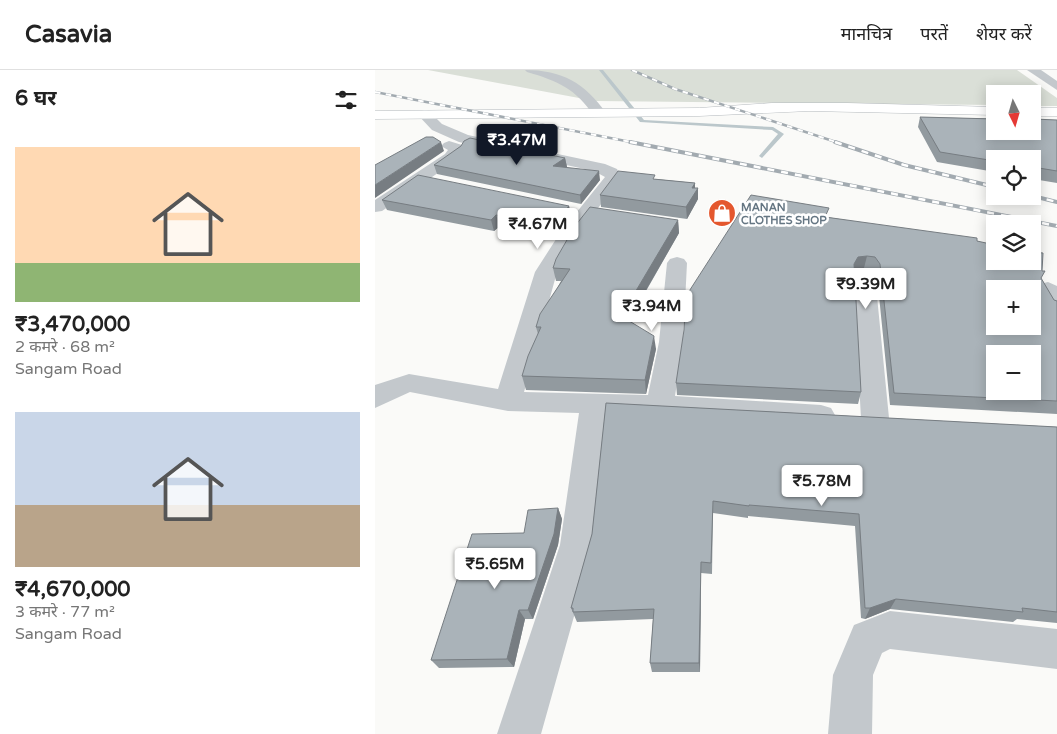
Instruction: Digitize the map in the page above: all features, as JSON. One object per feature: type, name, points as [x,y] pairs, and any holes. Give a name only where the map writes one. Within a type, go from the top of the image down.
[{"type":"main road","points":[[375,114],[699,112],[738,108],[986,111]]},
{"type":"main road","points":[[699,112],[732,116],[986,120]]},
{"type":"main road","points":[[1041,112],[1057,112]]},
{"type":"main road","points":[[1041,121],[1057,121]]},
{"type":"street","points":[[531,70],[575,86],[592,100],[599,113]]},
{"type":"street","points":[[1033,70],[1057,86]]},
{"type":"street","points":[[424,114],[441,130],[464,139],[599,167],[611,172],[613,177],[567,237],[546,272],[508,401]]},
{"type":"street","points":[[376,207],[455,153],[457,148],[444,144],[440,139],[441,130]]},
{"type":"street","points":[[421,178],[440,182]]},
{"type":"street","points":[[660,405],[671,342],[677,263]]},
{"type":"street","points":[[864,276],[875,418]]},
{"type":"street","points":[[375,398],[387,391],[409,384],[508,401],[660,405],[904,420]]},
{"type":"street","points":[[519,734],[577,545],[594,403]]},
{"type":"street","points":[[850,734],[853,675],[868,639],[890,630],[1057,649]]},
{"type":"shaded area","points":[[428,70],[1017,70],[1038,85],[986,85],[986,105],[595,101]]},
{"type":"shaded area","points":[[1041,87],[1057,98],[1057,106],[1041,106]]},
{"type":"building","points":[[920,117],[986,119],[986,140],[1041,140],[1041,119],[1057,120],[1057,171],[1041,168],[1041,150],[986,150],[986,160],[940,152]]},
{"type":"building","points":[[426,137],[433,137],[441,142],[375,185],[375,165]]},
{"type":"building","points":[[470,138],[565,158],[553,166],[599,171],[580,195],[434,165]]},
{"type":"building","points":[[618,171],[655,175],[653,179],[695,183],[692,188],[698,188],[686,207],[600,195]]},
{"type":"building","points":[[418,175],[569,206],[552,227],[496,215],[491,220],[382,200]]},
{"type":"building","points":[[751,195],[829,208],[825,217],[977,238],[977,241],[986,243],[986,270],[1041,270],[1041,253],[1043,253],[1042,271],[1045,271],[1041,278],[1054,300],[1057,301],[1057,401],[1037,400],[1041,400],[1041,345],[986,345],[986,398],[894,393],[880,264],[875,257],[858,257],[854,264],[861,392],[676,383],[684,330],[686,296]]},
{"type":"building","points":[[590,207],[678,220],[621,316],[654,336],[645,380],[522,376],[528,356],[541,327],[536,327],[540,314],[570,269],[553,268],[556,259],[575,226]]},
{"type":"building","points":[[606,403],[1057,427],[1057,612],[1022,608],[1023,612],[896,599],[865,608],[859,514],[749,506],[713,501],[711,563],[701,562],[699,663],[650,663],[654,609],[573,612],[573,608],[571,608],[592,534]]},
{"type":"building","points":[[558,508],[554,534],[528,610],[519,610],[507,659],[431,660],[472,534],[524,533],[528,510]]},
{"type":"waterway","points":[[601,70],[642,121],[773,129],[781,134],[762,156]]},
{"type":"railway","points":[[632,70],[675,89],[839,143]]},
{"type":"railway","points":[[375,92],[636,143]]},
{"type":"railway","points":[[630,142],[1057,226]]},
{"type":"railway","points":[[835,142],[904,165],[986,185]]},
{"type":"railway","points":[[1041,198],[1057,202]]},
{"type":"place","name":"MANAN CLOTHES SHOP","points":[[722,213]]}]
